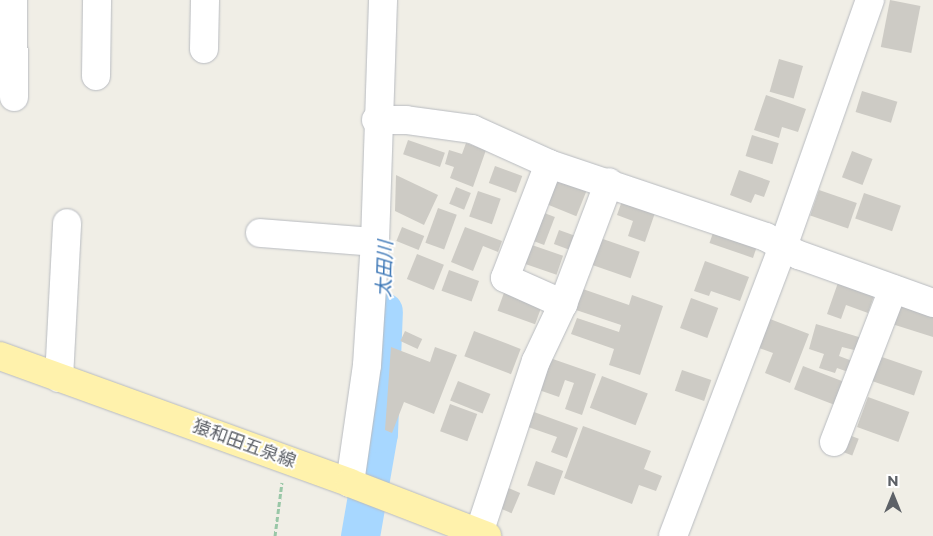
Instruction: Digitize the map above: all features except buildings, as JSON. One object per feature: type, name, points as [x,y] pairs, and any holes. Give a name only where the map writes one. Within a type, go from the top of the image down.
[{"type":"main road","name":"猿和田五泉線","points":[[0,356],[286,459],[483,535]]},
{"type":"street","points":[[13,0],[14,98]]},
{"type":"street","points":[[96,76],[97,0]]},
{"type":"street","points":[[204,49],[205,0]]},
{"type":"street","points":[[350,483],[367,365],[375,242],[376,120],[383,0]]},
{"type":"street","points":[[673,536],[784,244],[870,0]]},
{"type":"street","points":[[376,120],[406,120],[472,129],[549,164],[609,182],[784,244],[799,255],[933,303]]},
{"type":"street","points":[[549,164],[505,278],[563,304]]},
{"type":"street","points":[[483,535],[536,361],[563,304],[609,182]]},
{"type":"street","points":[[59,378],[67,223]]},
{"type":"street","points":[[260,233],[375,242]]},
{"type":"street","points":[[834,442],[893,289]]},
{"type":"path","points":[[275,536],[286,459]]},
{"type":"waterway","name":"太田川","points":[[360,536],[378,433],[383,311]]}]
